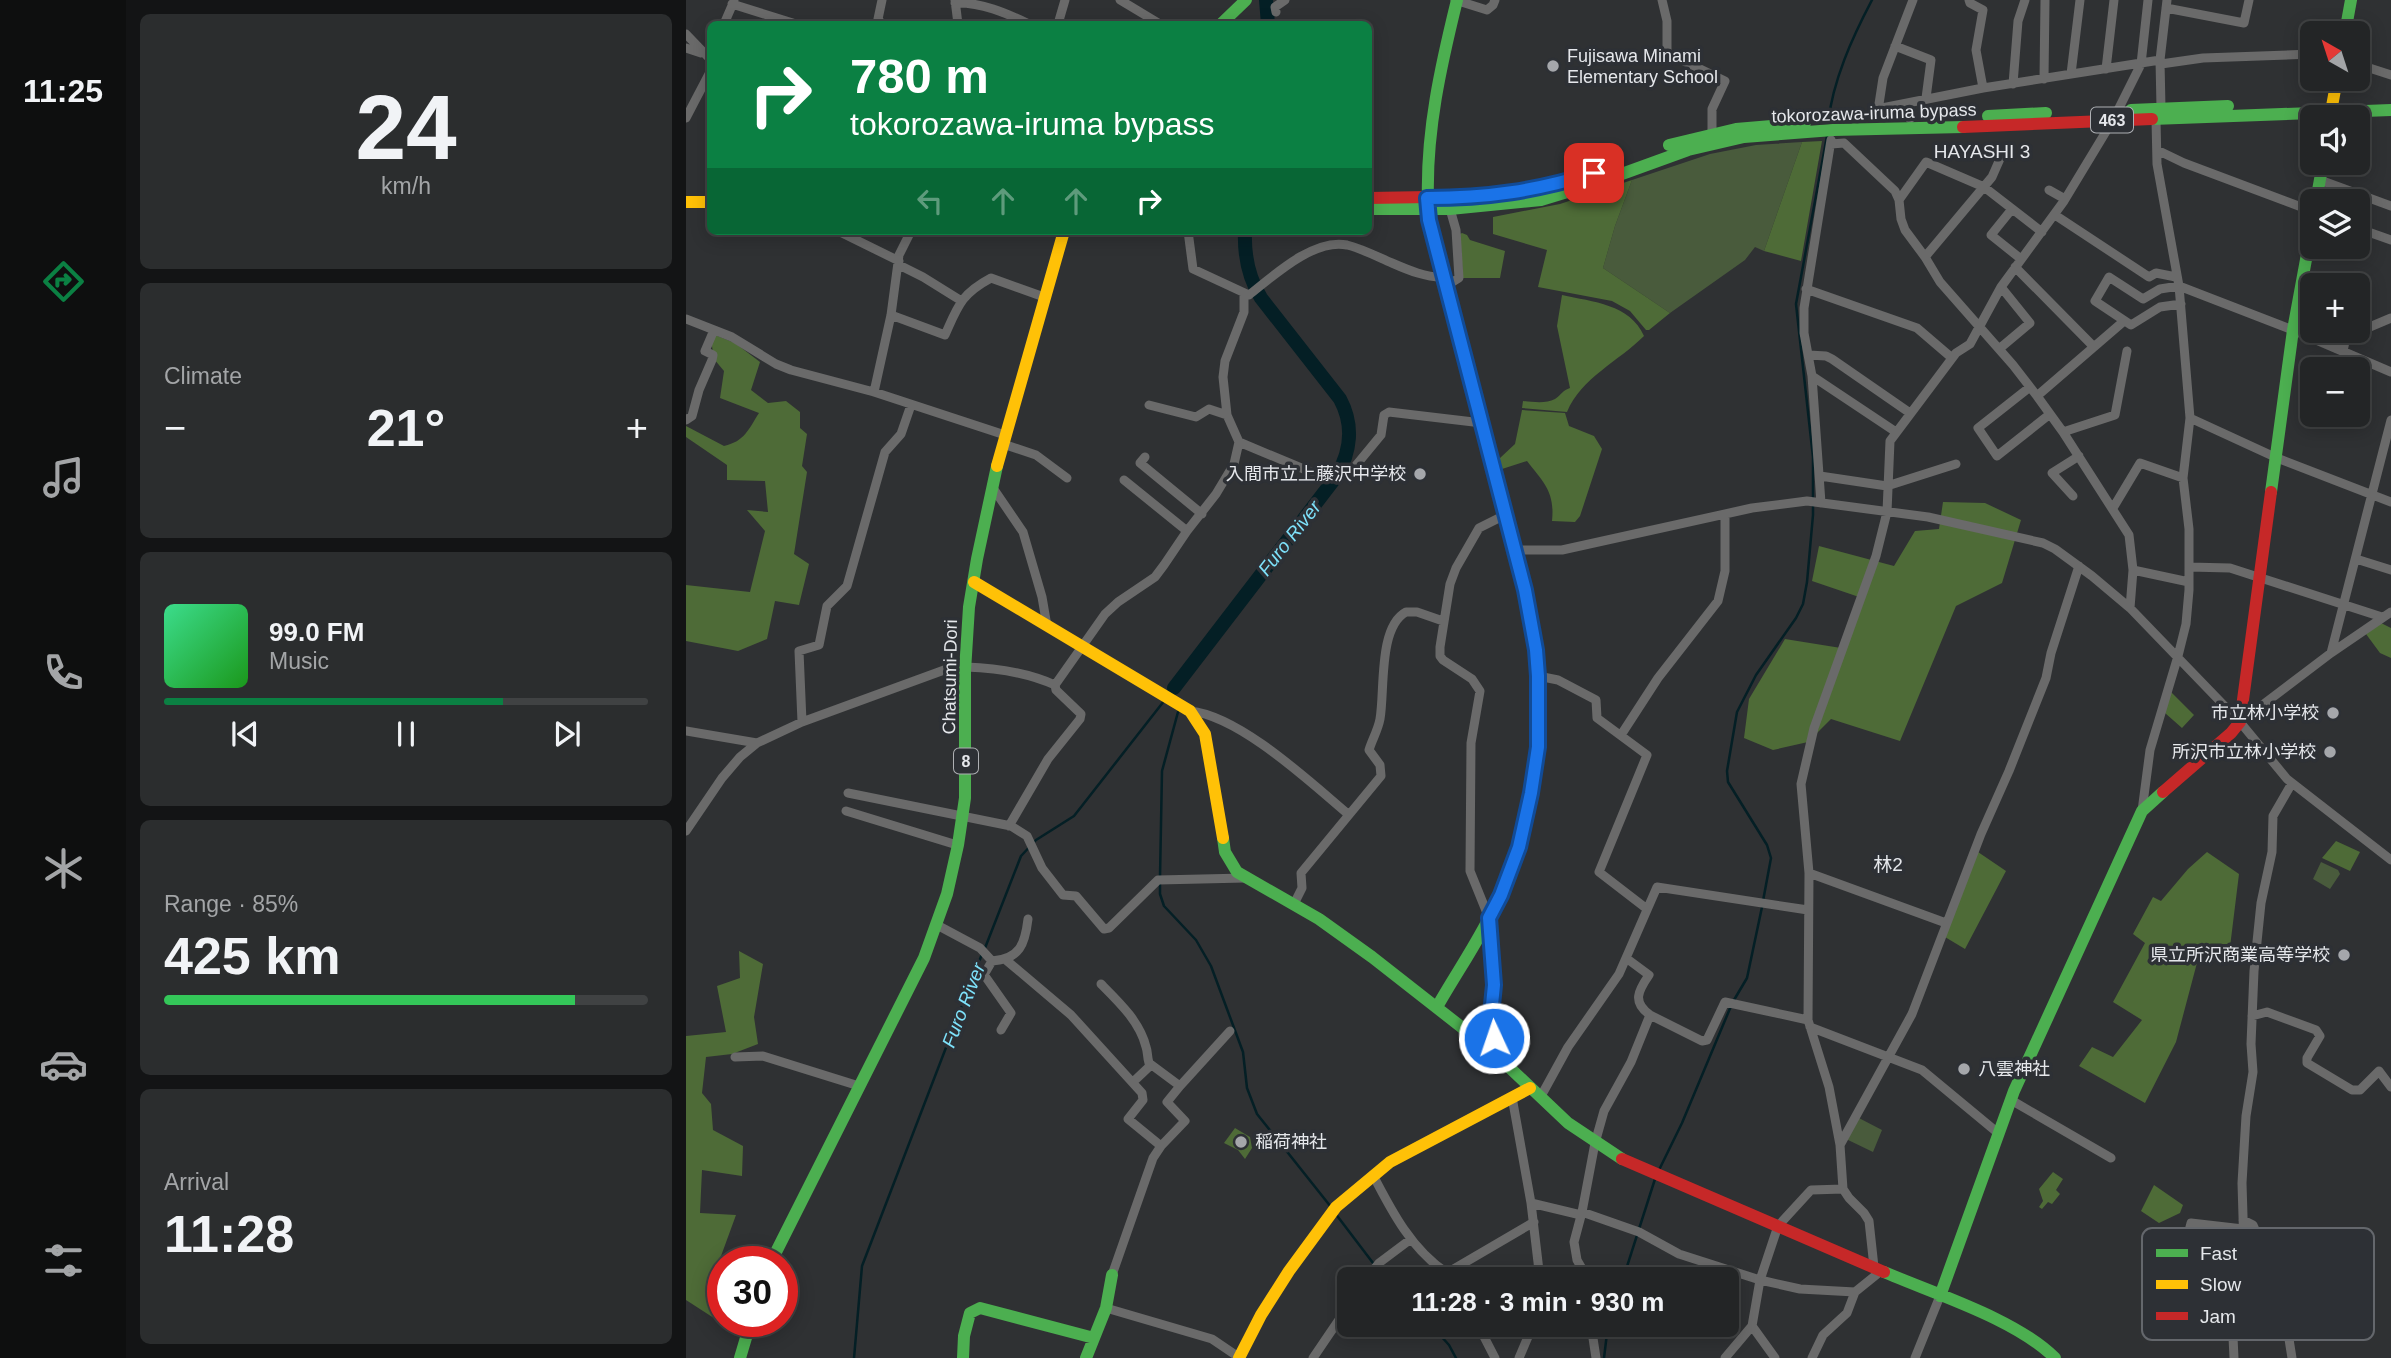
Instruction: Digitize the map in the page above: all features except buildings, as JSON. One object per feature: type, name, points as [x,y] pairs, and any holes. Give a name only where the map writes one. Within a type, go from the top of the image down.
[{"type":"main road","points":[[1224,21],[1244,0]]},
{"type":"main road","points":[[1437,1007],[1501,895],[1519,847],[1538,747],[1536,650],[1525,590],[1427,204],[1428,156],[1435,99],[1456,0]]},
{"type":"main road","points":[[2348,21],[2351,0]]},
{"type":"main road","name":"tokorozawa-iruma bypass","points":[[2361,105],[2391,100]]},
{"type":"main road","name":"tokorozawa-iruma bypass","points":[[2370,110],[2391,110]]},
{"type":"main road","name":"tokorozawa-iruma bypass","points":[[1830,130],[1909,119],[2300,111]]},
{"type":"main road","name":"tokorozawa-iruma bypass","points":[[1372,209],[1538,189],[1770,124],[1830,130],[2017,126],[2115,115]]},
{"type":"main road","name":"tokorozawa-iruma bypass","points":[[1372,198],[1450,209],[1541,200],[1713,138]]},
{"type":"main road","points":[[2318,189],[2321,175]]},
{"type":"main road","points":[[686,193],[707,193]]},
{"type":"main road","points":[[686,202],[707,202]]},
{"type":"main road","name":"Chatsumi-Dori","points":[[779,1246],[924,958],[937,925],[964,815],[966,664],[968,620],[974,582],[1004,439],[1063,235]]},
{"type":"main road","points":[[1940,1296],[2011,1100],[2142,810],[2231,733],[2240,722],[2293,330],[2306,259]]},
{"type":"main road","points":[[974,582],[1190,711],[1206,734],[1225,852],[1237,872],[1294,904],[1372,957],[1492,1051],[1540,1098],[1595,1143],[1622,1159],[2004,1324],[2042,1345],[2055,1358]]},
{"type":"main road","points":[[1240,1358],[1261,1315],[1333,1210],[1373,1175],[1406,1152],[1530,1088]]},
{"type":"main road","points":[[1086,1358],[1106,1308],[1112,1275]]},
{"type":"main road","points":[[963,1358],[964,1336],[970,1313],[980,1308],[1094,1338]]},
{"type":"main road","points":[[740,1358],[746,1337]]},
{"type":"street","points":[[880,21],[882,0]]},
{"type":"street","points":[[1059,21],[1065,0]]},
{"type":"street","points":[[1120,0],[1134,4],[1156,21]]},
{"type":"street","points":[[1276,12],[1275,7],[1285,0]]},
{"type":"street","points":[[1456,0],[1487,10],[1495,0]]},
{"type":"street","points":[[1661,0],[1667,21],[1667,53],[1725,80],[1712,109],[1713,138]]},
{"type":"street","points":[[1913,0],[1883,78],[1879,104],[1882,108],[1983,88],[2141,64],[2203,58],[2300,54]]},
{"type":"street","points":[[1969,0],[1983,9],[1976,50],[1983,88]]},
{"type":"street","points":[[2013,84],[2018,21],[2025,0]]},
{"type":"street","points":[[2044,79],[2045,0]]},
{"type":"street","points":[[2071,74],[2080,0]]},
{"type":"street","points":[[2106,69],[2114,0]]},
{"type":"street","points":[[1812,1358],[1824,1335],[1847,1314],[1855,1292],[1877,1269],[1869,1221],[1843,1189],[1840,1145],[1829,1087],[1809,1023],[1809,873],[1801,784],[1814,728],[1876,556],[1886,512],[1889,447],[1896,432],[1952,358],[1970,344],[2001,287],[2055,215],[2115,115],[2141,64],[2148,0]]},
{"type":"street","points":[[2142,810],[2150,750],[2186,624],[2189,582],[2189,529],[2183,478],[2190,418],[2181,304],[2157,164],[2160,62],[2167,4],[2244,23],[2249,0]]},
{"type":"street","points":[[958,21],[955,1],[996,10],[1022,21]]},
{"type":"street","points":[[724,21],[733,2],[787,21]]},
{"type":"street","points":[[686,34],[707,56]]},
{"type":"street","points":[[1895,46],[1931,60],[1926,98]]},
{"type":"street","points":[[686,48],[707,57]]},
{"type":"street","points":[[2370,68],[2391,75]]},
{"type":"street","points":[[686,118],[707,78]]},
{"type":"street","points":[[686,94],[697,98]]},
{"type":"street","points":[[1909,103],[1909,119]]},
{"type":"street","points":[[1830,130],[1889,183],[1899,200],[1905,230],[1926,257],[1940,282],[2037,396],[2113,508],[2129,535],[2133,569],[2130,608]]},
{"type":"street","points":[[1821,503],[1812,376],[1804,333],[1806,289],[1830,130]]},
{"type":"street","points":[[2157,150],[2184,163],[2300,206]]},
{"type":"street","points":[[1926,257],[1992,177],[2003,152]]},
{"type":"street","points":[[1899,200],[1926,162],[1984,187],[2042,232]]},
{"type":"street","points":[[2320,180],[2391,206]]},
{"type":"street","points":[[2049,190],[2065,199]]},
{"type":"street","points":[[1247,294],[1310,252],[1344,244],[1434,278],[1445,281],[1459,278],[1456,230],[1450,209]]},
{"type":"street","points":[[2012,209],[1991,235],[2094,347]]},
{"type":"street","points":[[2055,215],[2149,277],[2156,273],[2391,372]]},
{"type":"street","points":[[2370,233],[2391,240]]},
{"type":"street","points":[[846,235],[960,300]]},
{"type":"street","points":[[874,391],[891,315],[899,255],[909,235]]},
{"type":"street","points":[[1189,235],[1193,270],[1247,294]]},
{"type":"street","points":[[2177,282],[2143,299],[2109,277],[2095,302],[2131,325],[2160,307],[2181,304]]},
{"type":"street","points":[[891,315],[944,335],[960,300],[990,278],[1044,297]]},
{"type":"street","points":[[1999,349],[2030,323],[2001,287]]},
{"type":"street","points":[[1806,289],[1917,328],[1952,358]]},
{"type":"street","points":[[1055,685],[1111,608],[1155,576],[1202,514],[1234,464],[1239,442],[1227,415],[1223,396],[1224,361],[1244,313],[1247,294]]},
{"type":"street","points":[[2343,351],[2346,337],[2391,318]]},
{"type":"street","points":[[686,319],[732,337],[791,370],[874,391],[1004,439],[1036,455],[1067,478]]},
{"type":"street","points":[[2037,396],[2124,321]]},
{"type":"street","points":[[686,420],[692,416],[699,390],[712,360],[713,355],[705,351],[714,330]]},
{"type":"street","points":[[2063,432],[2115,415],[2127,351]]},
{"type":"street","points":[[1809,355],[1832,359],[1910,413]]},
{"type":"street","points":[[1812,376],[1896,432]]},
{"type":"street","points":[[2030,387],[1978,428],[1997,456],[2050,414]]},
{"type":"street","points":[[802,722],[799,651],[819,645],[828,606],[847,586],[885,452],[901,433],[911,405]]},
{"type":"street","points":[[1149,405],[1196,417],[1209,409],[1227,415]]},
{"type":"street","points":[[1239,442],[1318,475],[1332,470],[1348,475],[1381,435],[1384,415],[1389,412],[1482,423]]},
{"type":"street","points":[[2190,418],[2277,458],[2391,502]]},
{"type":"street","points":[[2332,653],[2372,495],[2387,451],[2391,420]]},
{"type":"street","points":[[2073,496],[2052,473],[2079,456]]},
{"type":"street","points":[[1145,457],[1140,463],[1202,514]]},
{"type":"street","points":[[2113,508],[2140,463],[2183,478]]},
{"type":"street","points":[[1820,476],[1887,485],[1956,464]]},
{"type":"street","points":[[1124,480],[1187,531]]},
{"type":"street","points":[[993,488],[1023,533],[1042,597],[1047,626]]},
{"type":"street","points":[[1515,551],[1562,550],[1752,508],[1807,501],[1928,517],[2043,543],[2079,566],[2130,608],[2179,656],[2292,783],[2391,860]]},
{"type":"street","points":[[1492,1051],[1494,985],[1489,918],[1470,871],[1471,743],[1480,691],[1472,679],[1447,664],[1440,656],[1443,621],[1453,576],[1479,528],[1505,515]]},
{"type":"street","points":[[1621,735],[1658,678],[1718,601],[1725,571],[1725,515]]},
{"type":"street","points":[[2356,559],[2391,570]]},
{"type":"street","points":[[1840,1145],[1912,1014],[1946,923],[2046,678],[2051,653],[2079,566]]},
{"type":"street","points":[[2189,567],[2230,568],[2344,605],[2387,614]]},
{"type":"street","points":[[2133,569],[2189,582]]},
{"type":"street","points":[[1294,904],[1302,888],[1301,873],[1381,776],[1380,765],[1369,750],[1380,721],[1381,687],[1392,625],[1406,612],[1417,612],[1443,621]]},
{"type":"street","points":[[2240,722],[2387,614]]},
{"type":"street","points":[[686,831],[722,778],[740,757],[757,743],[802,722],[966,664],[1033,675],[1055,685],[1056,690],[1080,711],[1081,717],[1048,759],[1009,826]]},
{"type":"street","points":[[1538,676],[1558,680],[1595,700],[1597,718],[1647,755],[1599,872],[1647,909]]},
{"type":"street","points":[[1190,711],[1206,713],[1259,743],[1348,814]]},
{"type":"street","points":[[686,731],[757,743]]},
{"type":"street","points":[[2243,1228],[2242,1183],[2246,1116],[2253,1072],[2253,971],[2261,903],[2272,852],[2272,822],[2276,808],[2292,783]]},
{"type":"street","points":[[848,793],[1009,826],[1027,836],[1042,868],[1057,890],[1063,895],[1076,896],[1104,929],[1109,928],[1141,894],[1160,880],[1245,878]]},
{"type":"street","points":[[846,811],[957,845]]},
{"type":"street","points":[[1809,873],[1946,923]]},
{"type":"street","points":[[1540,1098],[1568,1047],[1619,974],[1657,887],[1808,910]]},
{"type":"street","points":[[992,961],[1006,960],[1013,956],[1025,938],[1028,919]]},
{"type":"street","points":[[937,925],[983,950],[992,961]]},
{"type":"street","points":[[1626,958],[1649,975],[1642,984],[1639,1000],[1642,1009],[1702,1041],[1707,1040],[1730,1003],[1809,1023],[1922,1070],[1998,1133]]},
{"type":"street","points":[[1006,960],[1072,1016],[1133,1082],[1142,1093],[1143,1100],[1128,1119],[1161,1146]]},
{"type":"street","points":[[992,961],[985,976],[1011,1013],[1000,1030]]},
{"type":"street","points":[[1101,984],[1120,1002],[1139,1029],[1151,1065],[1180,1086]]},
{"type":"street","points":[[2252,1016],[2267,1012],[2316,1030],[2320,1036],[2307,1058],[2307,1063],[2353,1090],[2360,1090],[2379,1071],[2391,1087]]},
{"type":"street","points":[[1581,1267],[1574,1242],[1595,1143],[1604,1111],[1631,1062],[1650,1015]]},
{"type":"street","points":[[1112,1275],[1153,1158],[1185,1121],[1167,1102],[1230,1031]]},
{"type":"street","points":[[735,1057],[763,1056],[859,1086]]},
{"type":"street","points":[[1133,1082],[1151,1065]]},
{"type":"street","points":[[1512,1097],[1534,1222],[1539,1267]]},
{"type":"street","points":[[2011,1100],[2111,1158]]},
{"type":"street","points":[[1373,1175],[1411,1239],[1437,1267]]},
{"type":"street","points":[[1725,1358],[1752,1326],[1760,1280],[1778,1226],[1811,1190],[1843,1189]]},
{"type":"street","points":[[1531,1203],[1582,1214],[1639,1232],[1679,1254],[1760,1280],[1800,1289],[1855,1292]]},
{"type":"street","points":[[1462,1267],[1534,1222]]},
{"type":"street","points":[[2190,1228],[2191,1223],[2250,1222],[2254,1228]]},
{"type":"street","points":[[1376,1267],[1411,1239]]},
{"type":"street","points":[[1915,1358],[1940,1296]]},
{"type":"street","points":[[1106,1308],[1212,1339],[1240,1358]]},
{"type":"street","points":[[1313,1358],[1337,1323]]},
{"type":"street","points":[[1752,1326],[1775,1358]]},
{"type":"street","points":[[1484,1337],[1495,1358]]},
{"type":"street","points":[[1519,1358],[1528,1337]]},
{"type":"street","points":[[1593,1337],[1596,1358]]},
{"type":"street","points":[[2233,1340],[2234,1358]]},
{"type":"street","points":[[2289,1340],[2292,1358]]},
{"type":"green space","points":[[1822,141],[1801,261],[1764,251],[1802,142]]},
{"type":"green space","points":[[1802,142],[1764,251],[1755,247],[1745,260],[1670,313],[1603,268],[1632,180],[1710,154],[1756,145]]},
{"type":"green space","points":[[1632,180],[1603,268],[1670,313],[1649,330],[1646,330],[1630,311],[1612,301],[1538,287],[1547,250],[1493,234],[1493,217],[1560,204]]},
{"type":"green space","points":[[1462,233],[1470,240],[1505,251],[1500,278],[1463,278]]},
{"type":"green space","points":[[1562,295],[1620,311],[1638,325],[1644,336],[1581,389],[1567,412],[1522,408],[1523,401],[1551,401],[1570,388],[1557,326]]},
{"type":"green space","points":[[710,333],[735,343],[760,362],[751,390],[768,403],[786,401],[800,412],[800,428],[807,434],[802,466],[807,472],[794,554],[809,564],[799,605],[775,601],[767,639],[738,651],[686,641],[686,585],[750,592],[765,531],[747,510],[768,512],[765,481],[727,480],[727,465],[686,437],[686,426],[724,446],[731,444],[745,434],[759,413],[720,398],[724,371],[714,359]]},
{"type":"green space","points":[[1522,410],[1565,413],[1569,426],[1594,436],[1602,449],[1580,516],[1575,522],[1552,521],[1550,495],[1527,461],[1500,468],[1500,458],[1515,444]]},
{"type":"green space","points":[[1943,502],[1985,503],[2021,520],[2002,583],[1956,606],[1900,741],[1831,719],[1808,742],[1773,750],[1744,738],[1749,699],[1785,639],[1841,648],[1862,598],[1812,581],[1819,546],[1894,566],[1915,531],[1939,529]]},
{"type":"green space","points":[[2381,623],[2391,628],[2391,658],[2380,653],[2366,634]]},
{"type":"green space","points":[[2171,692],[2194,715],[2182,728],[2165,713]]},
{"type":"green space","points":[[2336,841],[2360,852],[2350,871],[2322,858]]},
{"type":"green space","points":[[1978,852],[2006,871],[1965,949],[1945,937]]},
{"type":"green space","points":[[2207,852],[2239,874],[2230,947],[2202,944],[2176,1042],[2145,1103],[2079,1066],[2092,1047],[2113,1057],[2142,1020],[2113,1002],[2145,943],[2133,934],[2153,897],[2161,901],[2188,869]]},
{"type":"green space","points":[[2321,862],[2338,870],[2340,874],[2330,889],[2313,879]]},
{"type":"green space","points":[[739,951],[763,964],[754,1017],[758,1044],[732,1054],[706,1057],[702,1093],[711,1104],[713,1130],[743,1146],[742,1176],[702,1170],[700,1213],[736,1215],[725,1246],[707,1246],[707,1314],[686,1300],[686,1036],[726,1032],[717,986],[740,978]]},
{"type":"green space","points":[[1857,1117],[1882,1130],[1873,1152],[1846,1139]]},
{"type":"green space","points":[[1235,1128],[1250,1137],[1252,1148],[1245,1159],[1238,1150],[1224,1143]]},
{"type":"green space","points":[[2053,1172],[2063,1179],[2056,1190],[2060,1194],[2052,1204],[2048,1202],[2042,1209],[2039,1207],[2043,1201],[2039,1189]]},
{"type":"green space","points":[[2154,1185],[2183,1205],[2180,1213],[2159,1223],[2141,1211]]},
{"type":"waterway","name":"Furo River","points":[[1266,0],[1268,21]]},
{"type":"waterway","points":[[1828,123],[1844,60],[1872,0]]},
{"type":"waterway","points":[[1763,901],[1771,858],[1767,845],[1728,782],[1727,771],[1737,712],[1756,675],[1796,618],[1803,604],[1807,582],[1813,515],[1813,457],[1796,304],[1827,136]]},
{"type":"waterway","name":"Furo River","points":[[1174,688],[1336,477],[1348,448],[1349,429],[1340,399],[1261,298],[1248,266],[1245,235]]},
{"type":"waterway","name":"Furo River","points":[[985,948],[1021,856],[1036,840],[1074,816],[1164,701]]},
{"type":"waterway","points":[[1160,877],[1162,771],[1178,712]]},
{"type":"waterway","points":[[1160,884],[1164,906],[1196,940],[1211,966],[1243,1052],[1247,1088],[1257,1114],[1331,1207]]},
{"type":"waterway","points":[[1734,1000],[1747,978],[1762,907]]},
{"type":"waterway","name":"Furo River","points":[[854,1358],[862,1266],[982,954]]},
{"type":"waterway","points":[[1659,1170],[1682,1123],[1731,1006]]},
{"type":"waterway","points":[[1627,1267],[1655,1179]]},
{"type":"waterway","points":[[1335,1213],[1373,1263]]},
{"type":"waterway","points":[[1442,1337],[1456,1358]]},
{"type":"waterway","points":[[1604,1358],[1607,1337]]},
{"type":"traffic: fast","points":[[1224,21],[1246,0]]},
{"type":"traffic: fast","points":[[1428,199],[1432,123],[1457,0]]},
{"type":"traffic: fast","points":[[2347,21],[2351,0]]},
{"type":"traffic: fast","points":[[2131,110],[2228,106]]},
{"type":"traffic: fast","points":[[2152,119],[2391,110]]},
{"type":"traffic: fast","points":[[1988,116],[2046,113]]},
{"type":"traffic: fast","points":[[1669,145],[1736,129],[1805,123]]},
{"type":"traffic: fast","points":[[1372,209],[1450,209],[1541,200],[1688,150],[1744,137],[1833,130],[1963,127]]},
{"type":"traffic: fast","points":[[2318,189],[2321,175]]},
{"type":"traffic: fast","points":[[2271,492],[2293,330],[2306,259]]},
{"type":"traffic: fast","points":[[779,1246],[924,958],[947,894],[965,798],[965,671],[969,607],[997,466]]},
{"type":"traffic: fast","points":[[1437,1007],[1500,896],[1517,852],[1528,809],[1535,766],[1537,680],[1532,637],[1514,548]]},
{"type":"traffic: fast","points":[[1940,1296],[2014,1091],[2142,811],[2163,792]]},
{"type":"traffic: fast","points":[[1223,838],[1225,852],[1237,872],[1319,919],[1372,957],[1492,1051],[1568,1123],[1622,1159]]},
{"type":"traffic: fast","points":[[1884,1272],[1997,1319],[2039,1344],[2055,1358]]},
{"type":"traffic: fast","points":[[1086,1358],[1106,1308],[1112,1275]]},
{"type":"traffic: fast","points":[[963,1358],[964,1336],[970,1313],[980,1308],[1094,1338]]},
{"type":"traffic: fast","points":[[740,1358],[746,1337]]},
{"type":"traffic: slow","points":[[2332,105],[2335,91]]},
{"type":"traffic: slow","points":[[1428,199],[1428,210],[1514,548]]},
{"type":"traffic: slow","points":[[686,202],[707,202]]},
{"type":"traffic: slow","points":[[997,466],[1063,235]]},
{"type":"traffic: slow","points":[[974,582],[1190,711],[1205,734],[1223,838]]},
{"type":"traffic: slow","points":[[1239,1358],[1261,1315],[1289,1271],[1336,1207],[1390,1162],[1530,1088]]},
{"type":"traffic: jam","points":[[1963,127],[2152,119]]},
{"type":"traffic: jam","points":[[1372,198],[1490,196],[1562,183]]},
{"type":"traffic: jam","points":[[2163,792],[2240,722],[2271,492]]},
{"type":"traffic: jam","points":[[1622,1159],[1884,1272]]},
{"type":"place","name":"Fujisawa Minami Elementary School","points":[[1553,66]]},
{"type":"place","name":"入間市立上藤沢中学校","points":[[1420,474]]},
{"type":"place","name":"市立林小学校","points":[[2333,713]]},
{"type":"place","name":"所沢市立林小学校","points":[[2330,752]]},
{"type":"place","name":"県立所沢商業高等学校","points":[[2344,955]]},
{"type":"place","name":"八雲神社","points":[[1964,1069]]},
{"type":"place","name":"稲荷神社","points":[[1241,1142]]},
{"type":"district","name":"HAYASHI 3","points":[[1982,151]]},
{"type":"district","name":"林2","points":[[1888,864]]},
{"type":"route","points":[[1494,1038],[1491,1015],[1494,985],[1489,918],[1501,895],[1519,847],[1531,793],[1538,747],[1539,687],[1536,650],[1525,590],[1429,220],[1427,198],[1511,194],[1594,173]]}]
